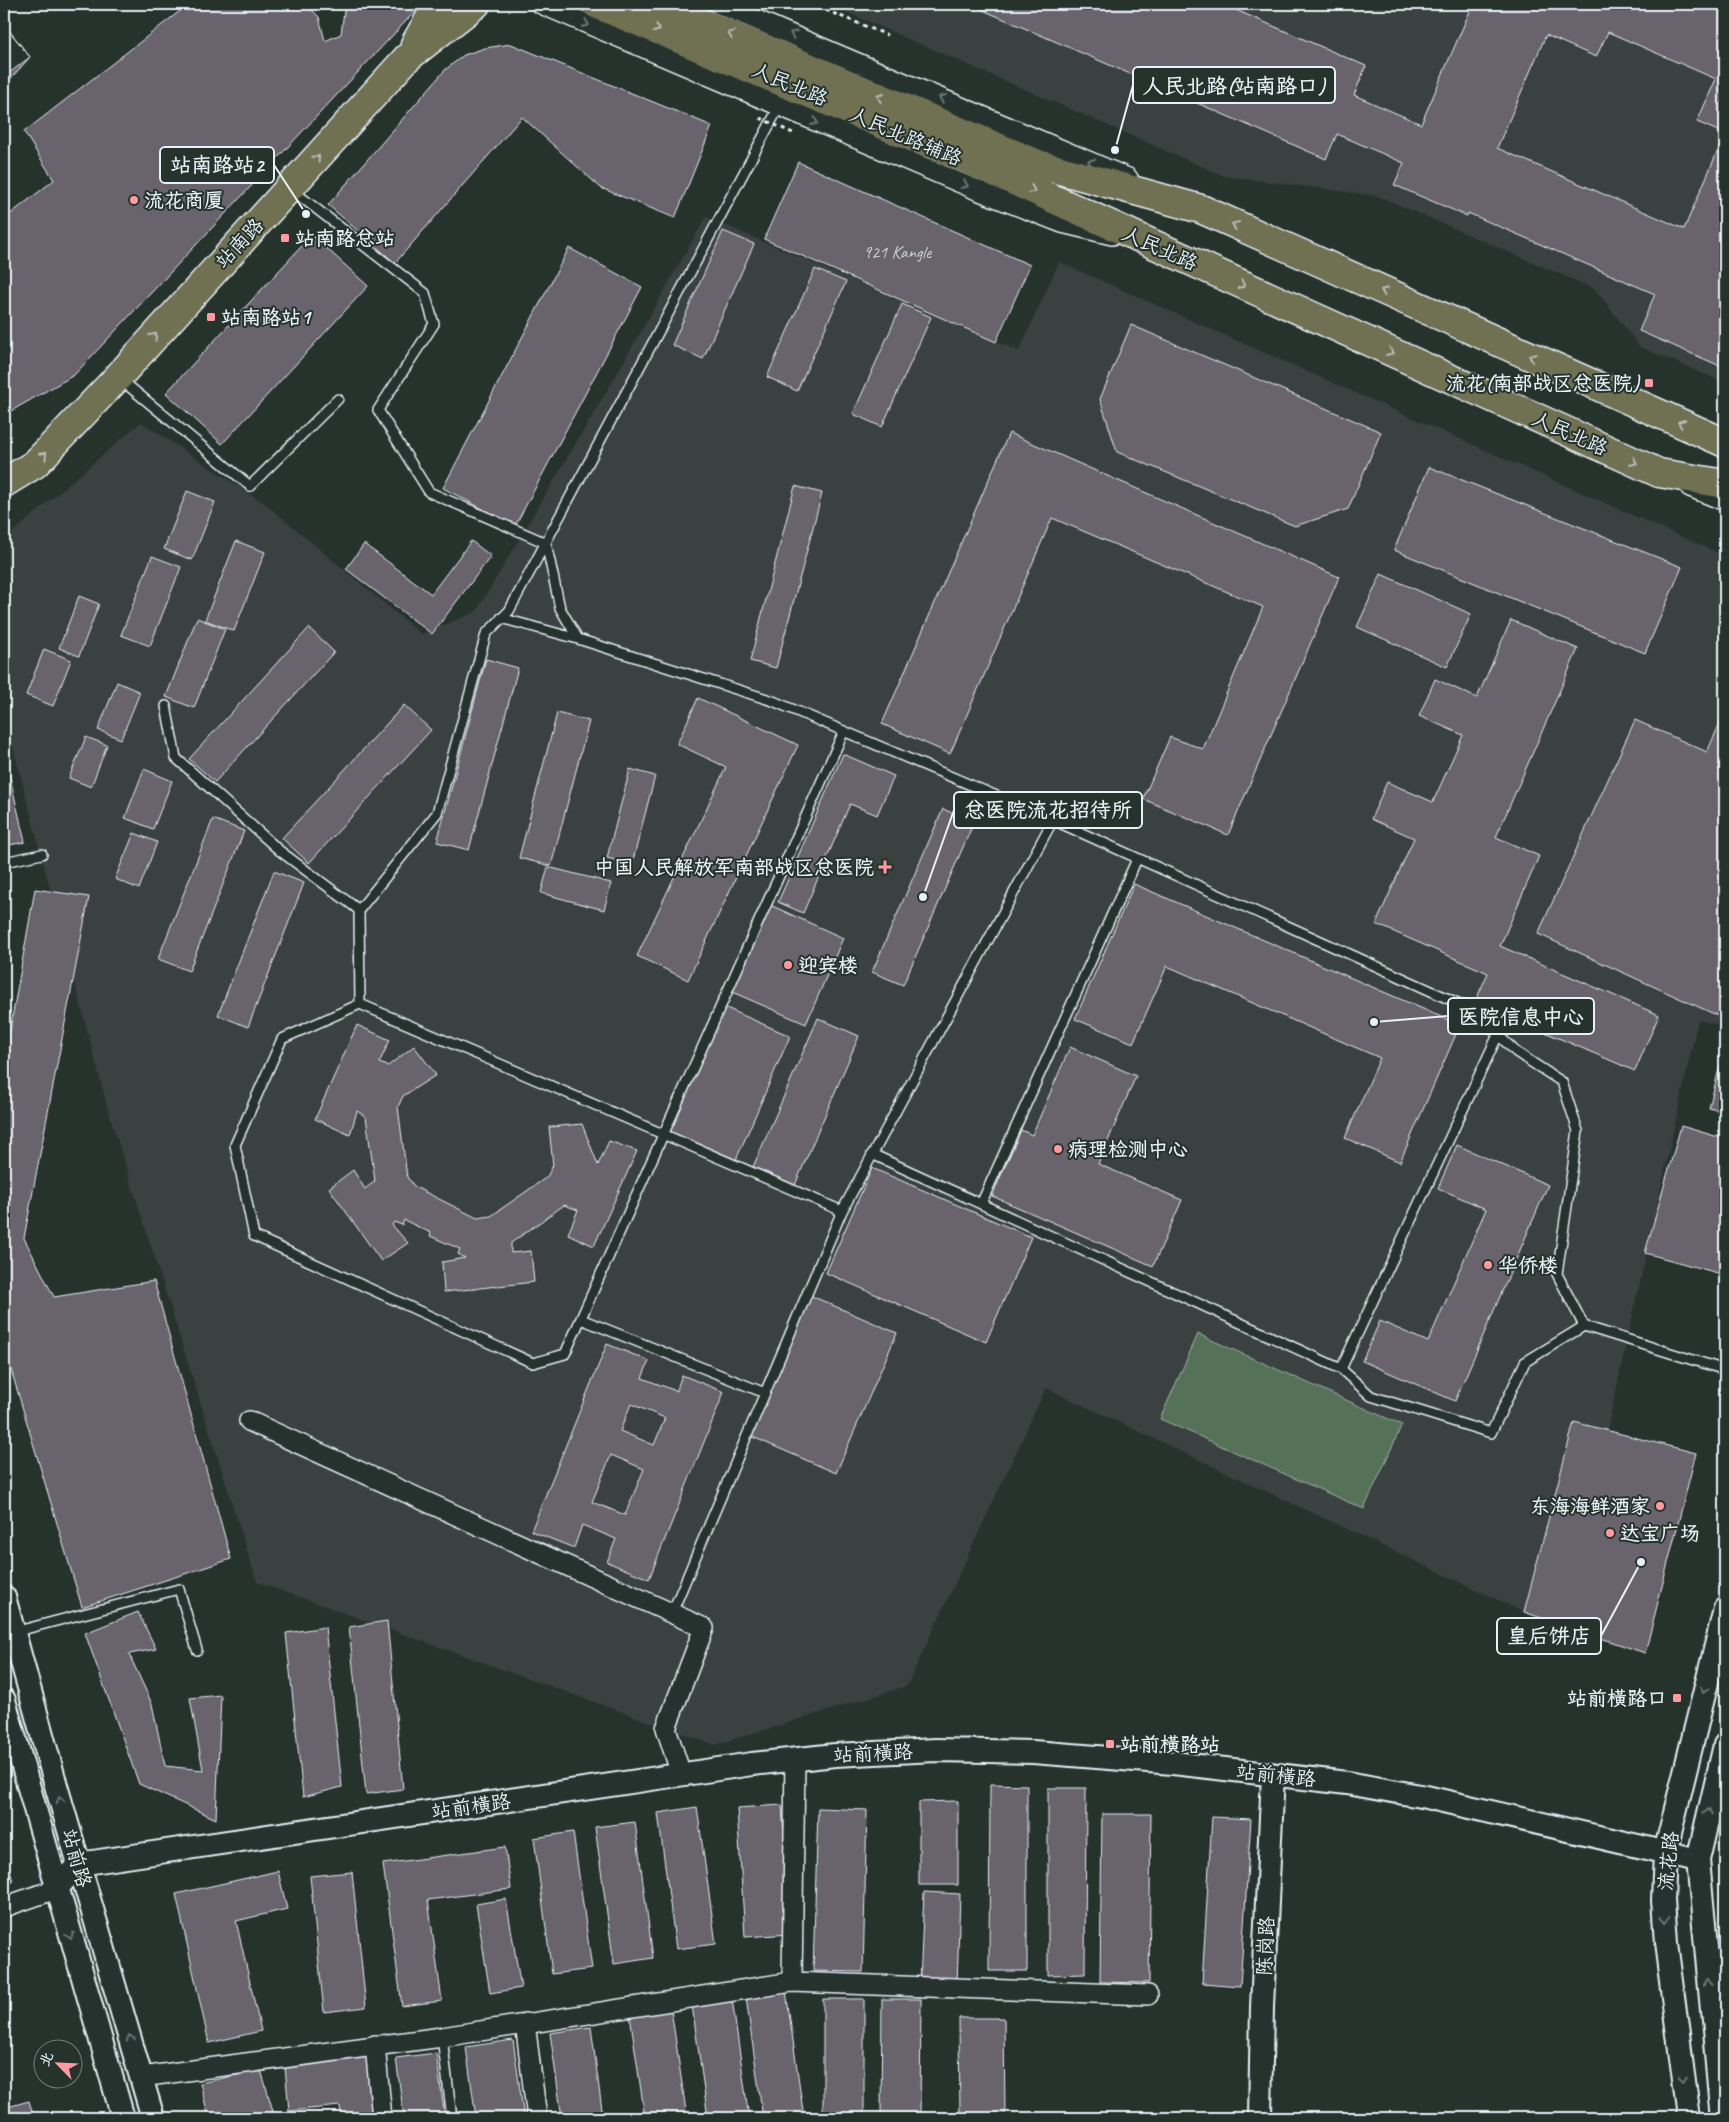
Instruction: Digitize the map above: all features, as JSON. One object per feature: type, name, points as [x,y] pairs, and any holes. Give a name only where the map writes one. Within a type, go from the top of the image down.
[{"type":"main road","points":[[407,58],[438,4]]},
{"type":"main road","name":"站南路","points":[[4,483],[35,464],[118,377],[407,58],[476,4]]},
{"type":"main road","name":"人民北路","points":[[596,4],[752,82],[963,158],[1660,473],[1725,484]]},
{"type":"main road","name":"人民北路","points":[[658,4],[1038,164],[1201,209],[1725,443]]},
{"type":"street","name":"人民北路辅路","points":[[541,4],[752,82],[779,107],[1062,223],[1150,243]]},
{"type":"street","points":[[719,4],[1201,209]]},
{"type":"street","points":[[1660,473],[1725,501]]},
{"type":"street","points":[[249,1422],[704,1628],[666,1728],[681,1774]]},
{"type":"street","name":"站前路","points":[[4,1598],[153,2118]]},
{"type":"street","name":"流花路","points":[[1690,2118],[1666,1943],[1663,1900],[1665,1853],[1725,1609]]},
{"type":"street","name":"站前路","points":[[4,1700],[122,2118]]},
{"type":"street","name":"流花路","points":[[1722,2118],[1698,1860],[1725,1745]]},
{"type":"street","name":"站前横路","points":[[79,1864],[681,1774],[795,1759],[882,1752],[982,1750],[1115,1758],[1347,1783],[1426,1797],[1698,1860]]},
{"type":"street","points":[[792,1982],[795,1759]]},
{"type":"street","name":"陈岗路","points":[[1260,2118],[1263,1997],[1273,1775]]},
{"type":"street","points":[[4,1907],[56,1889],[79,1864]]},
{"type":"street","points":[[141,2077],[442,2037],[792,1982],[1148,1995]]},
{"type":"street","points":[[525,2023],[537,2118]]},
{"type":"street","points":[[374,2045],[382,2118]]},
{"type":"lane","points":[[360,1004],[360,910],[437,812],[486,634],[509,610],[779,107]]},
{"type":"lane","points":[[290,188],[425,294],[434,324],[378,410],[428,492],[546,543]]},
{"type":"lane","points":[[118,377],[250,486],[338,400]]},
{"type":"lane","points":[[546,543],[560,608],[578,639]]},
{"type":"lane","points":[[502,618],[578,639],[773,701],[1052,820],[1471,1009],[1516,1052],[1562,1082],[1578,1132],[1557,1274],[1584,1326],[1725,1370]]},
{"type":"lane","points":[[166,706],[176,758],[280,852],[360,910]]},
{"type":"lane","points":[[842,1211],[663,1134],[360,1004],[282,1040],[235,1145],[254,1236],[533,1363],[565,1354],[663,1134],[844,731]]},
{"type":"lane","points":[[671,1614],[842,1211],[1052,820]]},
{"type":"lane","points":[[4,862],[42,854]]},
{"type":"lane","points":[[981,1204],[1137,858]]},
{"type":"lane","points":[[1341,1369],[1498,1034]]},
{"type":"lane","points":[[872,1154],[1341,1369],[1371,1396],[1491,1433],[1524,1362],[1584,1326]]},
{"type":"lane","points":[[581,1319],[765,1393]]},
{"type":"lane","points":[[14,1632],[179,1589],[196,1650]]},
{"type":"lane","points":[[442,2037],[452,2118]]},
{"type":"path","points":[[811,4],[887,35]]},
{"type":"path","points":[[760,118],[795,134]]},
{"type":"shaded area","points":[[828,4],[1725,4],[1725,383],[1640,347],[1595,289],[1378,196],[1224,176]]},
{"type":"shaded area","name":"中国人民解放军南部战区总医院","points":[[706,217],[1019,351],[1059,262],[1725,556],[1725,1026],[1698,1020],[1607,1431],[1574,1422],[1524,1612],[1046,1388],[907,1686],[715,1745],[257,1582],[109,1113],[4,713],[4,540],[141,422],[268,506],[421,634],[476,612],[611,384]]},
{"type":"green space","points":[[1198,1334],[1402,1425],[1364,1509],[1160,1419]]},
{"type":"building","name":"流花商厦","points":[[189,4],[306,4],[319,17],[325,41],[341,34],[345,4],[422,4],[74,375],[4,415],[4,219],[54,180],[24,132]]},
{"type":"building","points":[[969,4],[1222,4],[1366,66],[1354,95],[1421,124],[1473,4],[1725,4],[1725,134],[1725,368],[1639,331],[1655,294],[1468,213],[1467,216],[1394,185],[1404,163],[1337,134],[1326,159]],"holes":[[[1608,32],[1716,79],[1697,122],[1725,134],[1684,229],[1497,148],[1546,35],[1596,57]]]},
{"type":"building","points":[[4,24],[30,57],[4,86]]},
{"type":"building","points":[[4,24],[30,57],[4,77]]},
{"type":"building","points":[[511,44],[712,126],[675,218],[601,188],[522,117],[395,263],[328,205],[445,70],[464,55],[485,48]]},
{"type":"building","points":[[798,162],[1030,265],[996,342],[764,239]]},
{"type":"building","points":[[723,231],[754,244],[703,359],[672,345]]},
{"type":"building","points":[[312,235],[368,286],[222,444],[166,393]]},
{"type":"building","points":[[569,248],[642,287],[515,526],[443,488]]},
{"type":"building","points":[[815,269],[846,282],[797,391],[767,377]]},
{"type":"building","points":[[902,304],[931,317],[882,427],[853,414]]},
{"type":"building","points":[[1131,325],[1381,432],[1348,509],[1295,526],[1117,452],[1100,399]]},
{"type":"building","points":[[1009,433],[1339,577],[1228,835],[1143,799],[1170,737],[1203,749],[1263,607],[1052,518],[950,754],[882,724]]},
{"type":"building","points":[[1429,467],[1682,567],[1645,653],[1394,550]]},
{"type":"building","points":[[795,486],[822,493],[776,668],[750,661]]},
{"type":"building","points":[[187,491],[215,502],[192,560],[164,549]]},
{"type":"building","points":[[236,541],[265,552],[234,631],[205,620]]},
{"type":"building","points":[[471,541],[491,556],[432,634],[346,569],[364,544],[431,594]]},
{"type":"building","points":[[152,556],[181,567],[150,646],[121,635]]},
{"type":"building","points":[[1381,574],[1471,614],[1447,667],[1357,627]]},
{"type":"building","points":[[79,596],[99,604],[79,656],[59,648]]},
{"type":"building","points":[[197,618],[225,629],[194,708],[166,697]]},
{"type":"building","points":[[1511,620],[1578,649],[1496,837],[1539,856],[1500,946],[1659,1015],[1635,1071],[1475,1002],[1488,973],[1376,924],[1414,838],[1371,819],[1387,782],[1433,802],[1463,735],[1419,716],[1435,679],[1477,698]]},
{"type":"building","points":[[309,628],[334,652],[215,782],[189,759]]},
{"type":"building","points":[[44,649],[71,660],[53,706],[26,695]]},
{"type":"building","points":[[486,659],[518,668],[469,850],[437,842]]},
{"type":"building","points":[[117,682],[140,692],[121,739],[98,730]]},
{"type":"building","points":[[698,698],[798,745],[688,980],[637,956],[726,767],[677,744]]},
{"type":"building","points":[[404,705],[431,730],[309,863],[282,838]]},
{"type":"building","points":[[1725,712],[1725,1012],[1723,1018],[1538,934],[1635,720],[1707,752]]},
{"type":"building","points":[[557,713],[589,721],[551,866],[519,858]]},
{"type":"building","points":[[86,737],[107,745],[91,787],[69,778]]},
{"type":"building","points":[[4,752],[25,842],[4,846]]},
{"type":"building","points":[[843,754],[894,776],[877,815],[850,804],[803,913],[778,902]]},
{"type":"building","points":[[144,769],[172,781],[153,829],[125,818]]},
{"type":"building","points":[[630,769],[655,776],[632,864],[607,858]]},
{"type":"building","points":[[943,809],[974,822],[903,985],[872,972]]},
{"type":"building","points":[[213,819],[244,831],[189,971],[158,959]]},
{"type":"building","points":[[134,833],[157,842],[139,889],[115,879]]},
{"type":"building","points":[[548,867],[611,883],[604,910],[541,893]]},
{"type":"building","points":[[274,871],[304,883],[248,1027],[218,1015]]},
{"type":"building","points":[[1134,884],[1460,1025],[1400,1162],[1345,1138],[1380,1058],[1167,966],[1133,1043],[1075,1019]]},
{"type":"building","points":[[35,889],[89,897],[24,1238],[54,1297],[154,1281],[231,1559],[82,1607],[4,1346],[4,1064]]},
{"type":"building","name":"迎宾楼","points":[[770,905],[843,938],[806,1024],[732,992]]},
{"type":"building","points":[[724,1007],[790,1036],[735,1162],[669,1134]]},
{"type":"building","points":[[818,1018],[859,1036],[795,1185],[753,1167]]},
{"type":"building","points":[[357,1025],[390,1040],[379,1063],[388,1066],[414,1046],[436,1075],[403,1096],[398,1107],[407,1177],[415,1187],[477,1218],[491,1216],[547,1177],[553,1165],[549,1127],[582,1124],[598,1165],[609,1141],[637,1151],[594,1246],[568,1234],[578,1210],[564,1205],[511,1243],[511,1253],[531,1251],[534,1282],[444,1292],[442,1262],[465,1258],[458,1254],[460,1249],[430,1236],[431,1233],[404,1220],[402,1225],[394,1222],[392,1225],[408,1243],[381,1261],[329,1188],[353,1170],[365,1189],[375,1181],[366,1117],[357,1111],[350,1135],[315,1119]]},
{"type":"building","points":[[1725,1046],[1725,1112],[1709,1108]]},
{"type":"building","name":"病理检测中心","points":[[1070,1047],[1136,1076],[1098,1164],[1182,1200],[1153,1266],[992,1196],[1021,1130],[1032,1135]]},
{"type":"building","points":[[1681,1126],[1725,1139],[1725,1275],[1645,1253]]},
{"type":"building","name":"华侨楼","points":[[1457,1145],[1548,1185],[1455,1401],[1362,1361],[1380,1321],[1428,1342],[1486,1209],[1438,1188]]},
{"type":"building","points":[[872,1168],[1031,1237],[986,1342],[826,1273]]},
{"type":"building","points":[[809,1295],[897,1333],[836,1473],[748,1435]]},
{"type":"building","points":[[607,1344],[649,1361],[642,1378],[676,1391],[682,1375],[724,1392],[649,1579],[607,1562],[616,1539],[582,1525],[574,1548],[531,1531]],"holes":[[[631,1404],[665,1418],[654,1445],[620,1431]],[[611,1455],[644,1469],[625,1515],[592,1502]]]},
{"type":"building","name":"达宝广场","points":[[1574,1422],[1696,1453],[1645,1653],[1524,1612]]},
{"type":"building","points":[[138,1612],[156,1649],[129,1654],[152,1704],[165,1766],[203,1770],[190,1698],[221,1695],[216,1819],[139,1784],[85,1633]]},
{"type":"building","points":[[387,1621],[403,1789],[366,1794],[349,1627]]},
{"type":"building","points":[[325,1627],[342,1787],[303,1797],[286,1633]]},
{"type":"building","points":[[990,1784],[1027,1785],[1027,1971],[989,1971]]},
{"type":"building","points":[[1048,1788],[1086,1788],[1085,1974],[1048,1975]]},
{"type":"building","points":[[958,1801],[958,1885],[919,1885],[919,1802]]},
{"type":"building","points":[[782,1805],[790,1934],[745,1937],[737,1808]]},
{"type":"building","points":[[697,1807],[716,1944],[676,1949],[658,1813]]},
{"type":"building","points":[[818,1808],[867,1810],[863,1972],[813,1971]]},
{"type":"building","points":[[1102,1814],[1151,1814],[1149,1983],[1100,1982]]},
{"type":"building","points":[[1212,1817],[1251,1819],[1240,1986],[1202,1983]]},
{"type":"building","points":[[635,1822],[653,1958],[614,1964],[595,1827]]},
{"type":"building","points":[[573,1832],[592,1969],[552,1974],[534,1838]]},
{"type":"building","points":[[4,1846],[13,1882],[4,1885]]},
{"type":"building","points":[[505,1847],[511,1889],[428,1900],[442,2001],[402,2006],[383,1864]]},
{"type":"building","points":[[278,1871],[287,1909],[236,1921],[261,2031],[209,2043],[176,1894]]},
{"type":"building","points":[[352,1872],[366,2007],[324,2012],[310,1876]]},
{"type":"building","points":[[924,1892],[960,1894],[957,1985],[920,1983]]},
{"type":"building","points":[[506,1899],[521,1988],[490,1993],[476,1904]]},
{"type":"building","points":[[786,1991],[804,2118],[763,2118],[746,1997]]},
{"type":"building","points":[[732,1999],[749,2118],[708,2118],[692,2005]]},
{"type":"building","points":[[823,1999],[864,1999],[864,2118],[823,2118]]},
{"type":"building","points":[[882,1999],[921,1999],[920,2118],[881,2118]]},
{"type":"building","points":[[671,2009],[687,2118],[645,2118],[630,2015]]},
{"type":"building","points":[[959,2018],[1004,2018],[1005,2118],[960,2118]]},
{"type":"building","points":[[591,2027],[603,2118],[562,2118],[550,2033]]},
{"type":"building","points":[[513,2040],[524,2118],[476,2118],[466,2047]]},
{"type":"building","points":[[436,2053],[445,2118],[404,2118],[396,2058]]},
{"type":"building","points":[[369,2054],[376,2118],[342,2118],[340,2106],[289,2111],[285,2066]]},
{"type":"building","points":[[261,2070],[275,2118],[209,2118],[200,2083]]},
{"type":"building","points":[[29,2101],[34,2118],[4,2118],[4,2108]]},
{"type":"place","name":"人民北路(站南路口)","points":[[1115,150]]},
{"type":"place","name":"流花商厦","points":[[134,200]]},
{"type":"place","name":"站南路站2","points":[[306,214]]},
{"type":"place","name":"站南路总站","points":[[285,238]]},
{"type":"place","name":"站南路站1","points":[[211,317]]},
{"type":"place","name":"流花(南部战区总医院)","points":[[1649,383]]},
{"type":"place","name":"中国人民解放军南部战区总医院","points":[[885,867]]},
{"type":"place","name":"总医院流花招待所","points":[[923,897]]},
{"type":"place","name":"迎宾楼","points":[[788,965]]},
{"type":"place","name":"医院信息中心","points":[[1374,1022]]},
{"type":"place","name":"病理检测中心","points":[[1058,1149]]},
{"type":"place","name":"华侨楼","points":[[1488,1265]]},
{"type":"place","name":"东海海鲜酒家","points":[[1660,1506]]},
{"type":"place","name":"达宝广场","points":[[1610,1533]]},
{"type":"place","name":"皇后饼店","points":[[1641,1562]]},
{"type":"place","name":"站前横路口","points":[[1677,1698]]},
{"type":"place","name":"站前横路站","points":[[1110,1744]]}]
